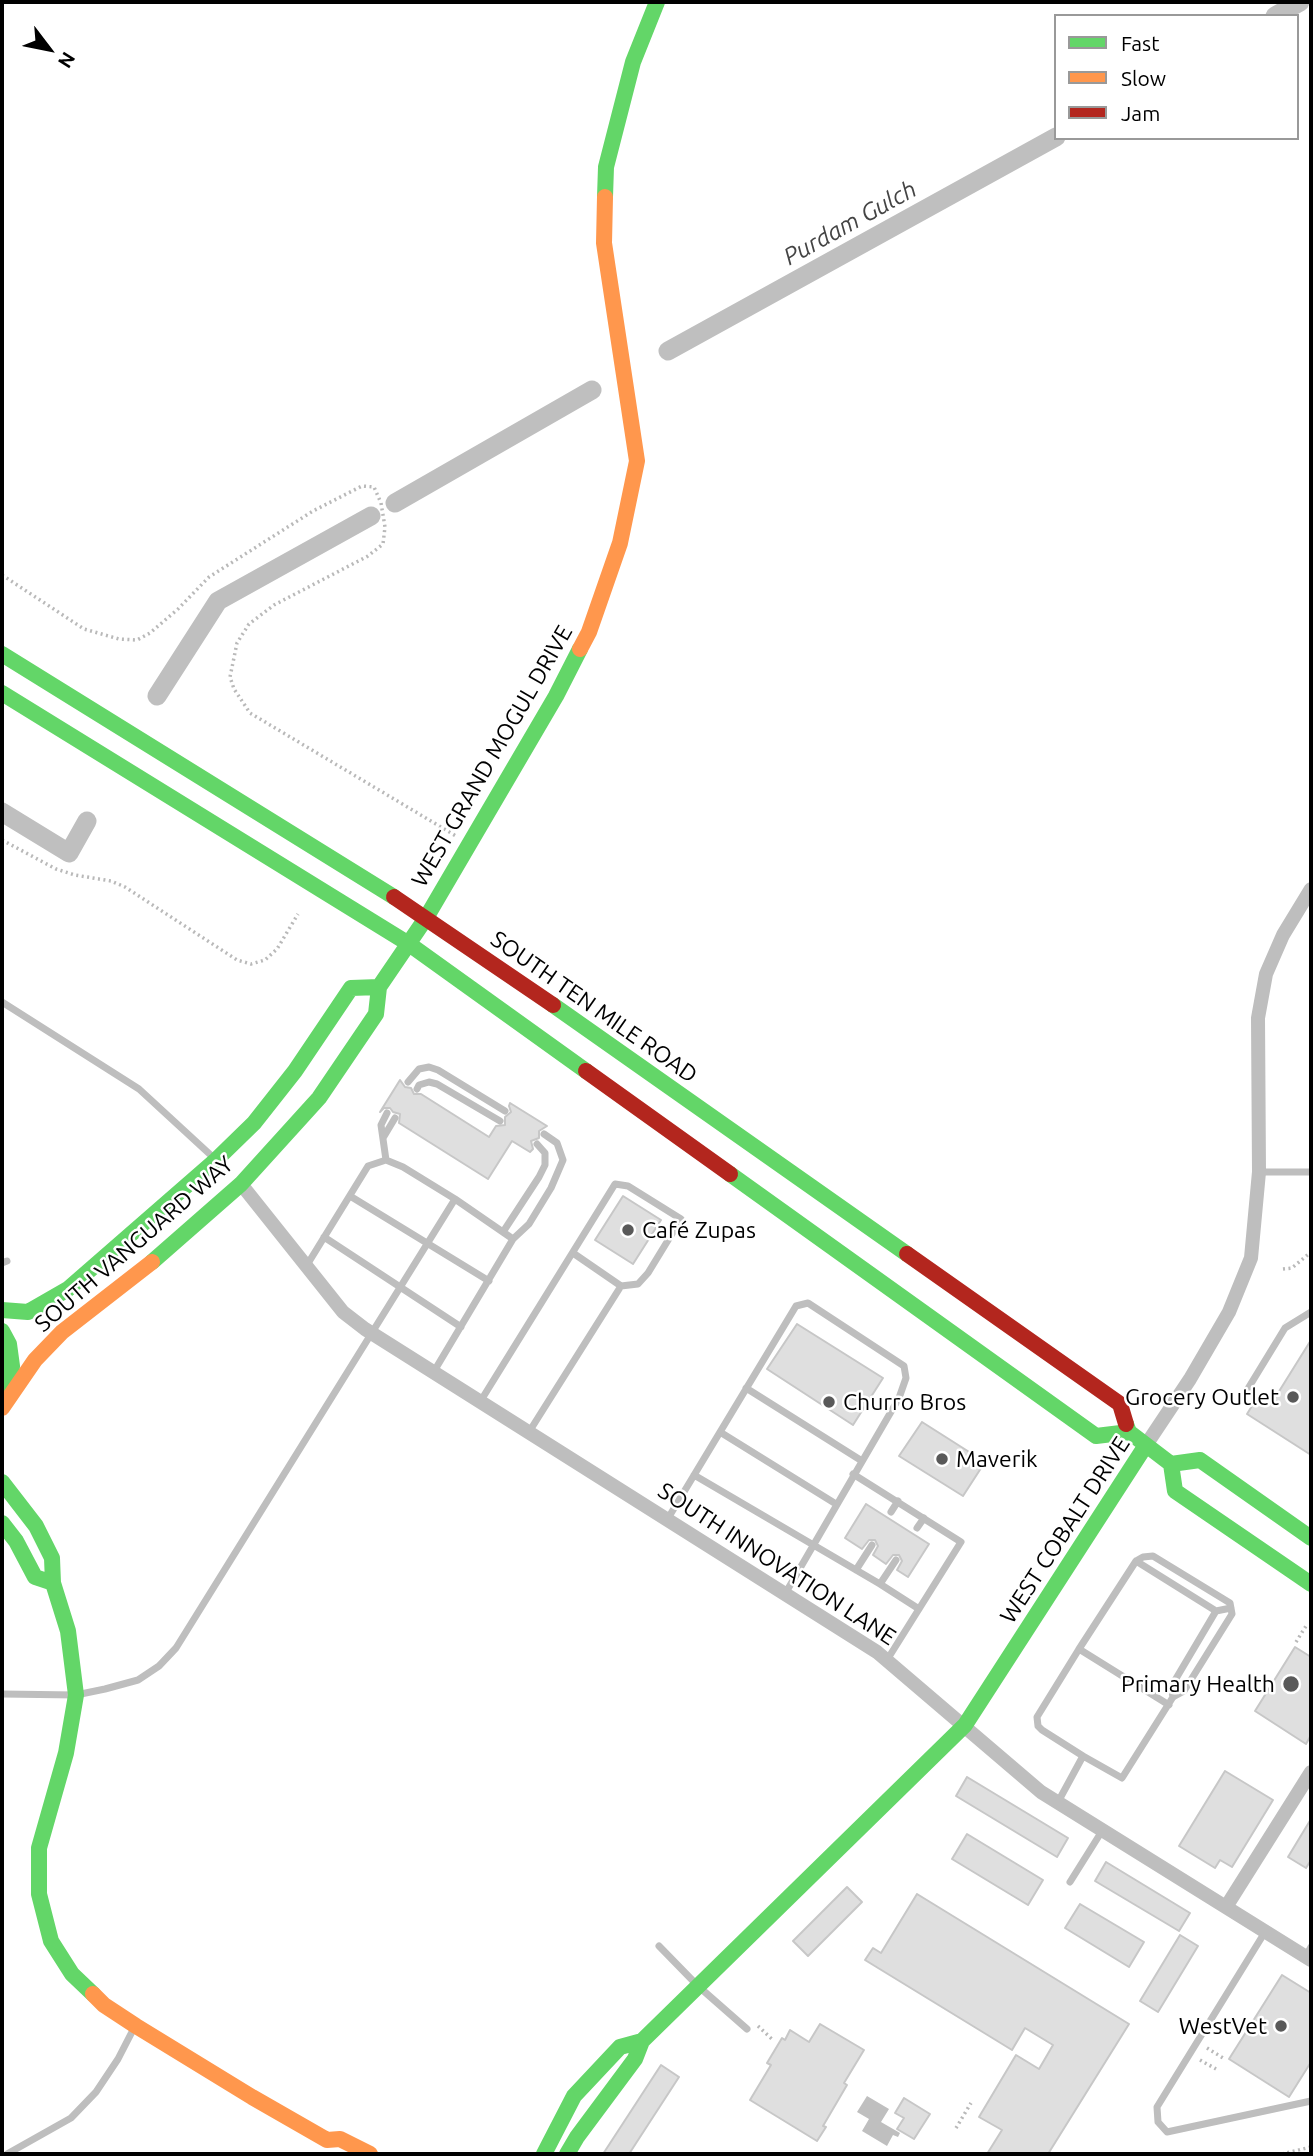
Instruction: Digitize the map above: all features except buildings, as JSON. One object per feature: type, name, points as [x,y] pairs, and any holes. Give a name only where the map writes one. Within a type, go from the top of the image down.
[{"type":"street","name":"WEST GRAND MOGUL DRIVE","points":[[426,918],[562,685],[589,632],[620,543],[637,461],[604,243],[606,167],[633,62],[657,2]]},
{"type":"street","name":"SOUTH TEN MILE ROAD","points":[[2,654],[361,876],[505,971],[1120,1404],[1129,1432],[1171,1464]]},
{"type":"street","points":[[2,692],[409,944],[1096,1436],[1129,1432]]},
{"type":"street","name":"WEST COBALT DRIVE","points":[[568,2154],[577,2137],[635,2059],[642,2041],[965,1725],[1190,1379],[1229,1312],[1251,1258],[1259,1172],[1258,1018],[1266,974],[1283,935],[1311,889]]},
{"type":"street","name":"SOUTH VANGUARD WAY","points":[[6,1403],[35,1360],[62,1332],[184,1236],[241,1184],[319,1098],[376,1014],[379,987],[426,918]]},
{"type":"street","name":"SOUTH VANGUARD WAY","points":[[2,1310],[28,1312],[68,1289],[216,1160],[254,1123],[295,1071],[351,988],[379,987]]},
{"type":"street","name":"SOUTH INNOVATION LANE","points":[[241,1184],[342,1312],[433,1373],[887,1661],[1041,1792],[1265,1931],[1309,1954]]},
{"type":"street","points":[[2,1331],[9,1344],[12,1366],[6,1403]]},
{"type":"street","points":[[1311,1538],[1200,1460],[1171,1464],[1175,1491],[1311,1584]]},
{"type":"street","points":[[2,1482],[36,1526],[52,1558],[52,1583],[68,1631],[76,1695],[66,1752],[39,1848],[39,1894],[51,1941],[72,1975],[104,2005],[331,2147],[340,2139],[370,2154]]},
{"type":"street","points":[[2,1524],[16,1541],[35,1577],[52,1583]]},
{"type":"street","points":[[1226,1907],[1311,1772]]},
{"type":"street","name":"WEST COBALT DRIVE","points":[[544,2154],[574,2096],[620,2047],[642,2041]]},
{"type":"lane","points":[[2,1002],[139,1089],[216,1160]]},
{"type":"lane","points":[[408,1082],[419,1069],[429,1067],[505,1111]]},
{"type":"lane","points":[[416,1088],[429,1082],[437,1084],[500,1121]]},
{"type":"lane","points":[[386,1160],[381,1125],[387,1113]]},
{"type":"lane","points":[[383,1138],[395,1118]]},
{"type":"lane","points":[[433,1373],[513,1239],[529,1224],[546,1197],[563,1160],[557,1143],[544,1134]]},
{"type":"lane","points":[[503,1232],[540,1177],[545,1165],[545,1153],[537,1144]]},
{"type":"lane","points":[[307,1265],[369,1166],[386,1160],[403,1167],[455,1199],[513,1239]]},
{"type":"lane","points":[[1259,1172],[1311,1172]]},
{"type":"lane","points":[[480,1402],[615,1184],[628,1186],[681,1219],[648,1273],[638,1284],[621,1286],[573,1253]]},
{"type":"lane","points":[[350,1196],[489,1281]]},
{"type":"lane","points":[[2,1694],[76,1695],[138,1680],[159,1666],[176,1648],[455,1199]]},
{"type":"lane","points":[[324,1237],[400,1289],[461,1326]]},
{"type":"lane","points":[[528,1433],[621,1286]]},
{"type":"lane","points":[[667,1520],[796,1306],[808,1303],[904,1366],[906,1378],[899,1398],[785,1594]]},
{"type":"lane","points":[[1241,1400],[1285,1328],[1311,1312]]},
{"type":"lane","points":[[746,1388],[862,1461]]},
{"type":"lane","points":[[720,1432],[836,1504]]},
{"type":"lane","points":[[694,1475],[919,1609]]},
{"type":"lane","points":[[853,1475],[961,1542],[887,1661]]},
{"type":"lane","points":[[891,1513],[898,1502]]},
{"type":"lane","points":[[917,1528],[924,1518]]},
{"type":"lane","points":[[856,1570],[872,1545]]},
{"type":"lane","points":[[1153,1556],[1230,1603],[1231,1608],[1232,1614],[1184,1690],[1173,1697],[1122,1778],[1038,1726],[1037,1717],[1079,1649],[1136,1562],[1143,1557],[1153,1556]]},
{"type":"lane","points":[[880,1584],[896,1560]]},
{"type":"lane","points":[[1136,1562],[1216,1611],[1231,1608]]},
{"type":"lane","points":[[1173,1697],[1171,1686],[1216,1611]]},
{"type":"lane","points":[[1079,1649],[1169,1705]]},
{"type":"lane","points":[[1189,1656],[1201,1663]]},
{"type":"lane","points":[[1058,1802],[1083,1756]]},
{"type":"lane","points":[[1070,1882],[1102,1830]]},
{"type":"lane","points":[[1265,1931],[1157,2107],[1158,2122],[1167,2132],[1311,2101]]},
{"type":"lane","points":[[659,1946],[698,1986],[747,2029]]},
{"type":"lane","points":[[7,2154],[71,2118],[96,2092],[136,2026]]},
{"type":"path","points":[[2,575],[84,629],[119,639],[137,640],[150,633],[178,609],[209,577],[313,510],[362,486],[374,487],[381,503],[385,527],[383,544],[368,556],[274,605],[249,624],[237,643],[230,677],[234,689],[250,713],[456,836],[461,843]]},
{"type":"path","points":[[2,840],[56,869],[111,881],[125,887],[237,960],[251,964],[265,960],[277,949],[298,914]]},
{"type":"path","points":[[1283,1269],[1292,1268],[1311,1252]]},
{"type":"path","points":[[1296,1642],[1306,1626]]},
{"type":"path","points":[[754,2022],[774,2041]]},
{"type":"path","points":[[1197,2042],[1223,2058]]},
{"type":"path","points":[[1190,2054],[1216,2069]]},
{"type":"path","points":[[956,2127],[971,2103]]},
{"type":"path","points":[[1282,2154],[1311,2147]]},
{"type":"shaded area","points":[[867,2096],[889,2109],[881,2122],[900,2133],[898,2137],[893,2135],[887,2146],[862,2131],[869,2119],[857,2112]]},
{"type":"waterway","name":"Purdam Gulch","points":[[1279,14],[1300,2]]},
{"type":"waterway","name":"Purdam Gulch","points":[[668,351],[1054,138]]},
{"type":"waterway","name":"Purdam Gulch","points":[[395,503],[592,390]]},
{"type":"waterway","name":"Purdam Gulch","points":[[157,696],[218,601],[371,516]]},
{"type":"waterway","name":"Purdam Gulch","points":[[2,812],[69,853],[87,821]]},
{"type":"traffic: fast","points":[[605,197],[606,167],[633,62],[657,2]]},
{"type":"traffic: fast","points":[[152,1262],[241,1184],[319,1098],[376,1014],[379,987],[426,918],[556,696],[580,649]]},
{"type":"traffic: fast","points":[[2,654],[394,897]]},
{"type":"traffic: fast","points":[[2,693],[409,944],[586,1071]]},
{"type":"traffic: fast","points":[[2,1310],[28,1312],[68,1289],[216,1160],[254,1123],[295,1071],[351,988],[379,987]]},
{"type":"traffic: fast","points":[[553,1005],[907,1254]]},
{"type":"traffic: fast","points":[[730,1174],[1096,1436],[1129,1432]]},
{"type":"traffic: fast","points":[[2,1331],[9,1344],[12,1366],[9,1397]]},
{"type":"traffic: fast","points":[[1126,1424],[1129,1432],[1171,1464],[1175,1491],[1311,1584]]},
{"type":"traffic: fast","points":[[567,2154],[635,2059],[642,2041],[965,1725],[1146,1445]]},
{"type":"traffic: fast","points":[[1171,1464],[1200,1460],[1311,1538]]},
{"type":"traffic: fast","points":[[2,1482],[36,1526],[52,1558],[53,1583],[68,1631],[76,1695],[66,1753],[39,1848],[39,1894],[51,1941],[72,1974],[93,1994]]},
{"type":"traffic: fast","points":[[2,1523],[16,1541],[35,1577],[53,1583]]},
{"type":"traffic: fast","points":[[544,2154],[574,2096],[620,2047],[642,2041]]},
{"type":"traffic: slow","points":[[580,649],[589,632],[620,543],[637,461],[604,243],[605,197]]},
{"type":"traffic: slow","points":[[2,1408],[35,1360],[62,1332],[152,1262]]},
{"type":"traffic: slow","points":[[93,1994],[104,2005],[136,2026],[252,2097],[327,2140],[340,2139],[370,2154]]},
{"type":"traffic: jam","points":[[394,897],[553,1005]]},
{"type":"traffic: jam","points":[[586,1071],[730,1174]]},
{"type":"traffic: jam","points":[[907,1254],[1120,1404],[1126,1424]]},
{"type":"place","name":"Café Zupas","points":[[628,1230]]},
{"type":"place","name":"Grocery Outlet","points":[[1293,1397]]},
{"type":"place","name":"Churro Bros","points":[[829,1402]]},
{"type":"place","name":"Maverik","points":[[942,1459]]},
{"type":"place","name":"Primary Health","points":[[1291,1684]]},
{"type":"place","name":"WestVet","points":[[1281,2026]]}]
